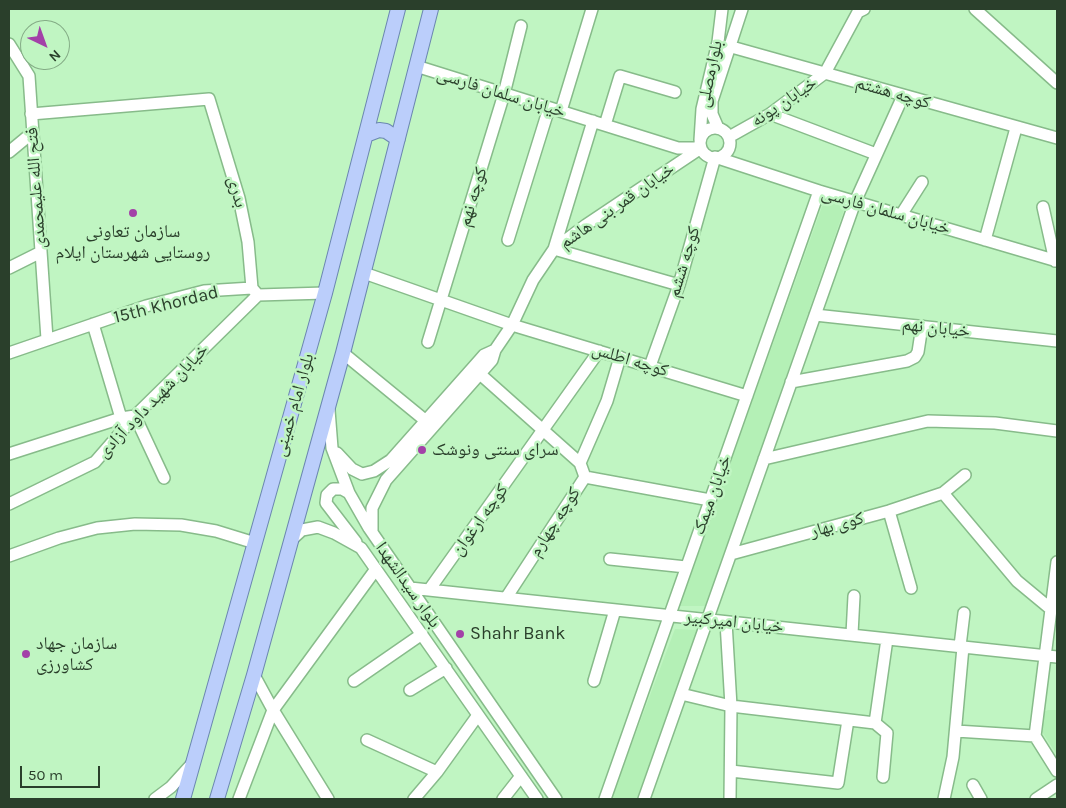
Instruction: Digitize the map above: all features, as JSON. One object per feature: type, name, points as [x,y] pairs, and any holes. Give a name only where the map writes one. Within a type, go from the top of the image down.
[{"type":"main road","name":"بلوار امام خمینی","points":[[183,799],[325,293],[398,9]]},
{"type":"main road","name":"بلوار امام خمینی","points":[[217,799],[254,675],[343,353],[431,9]]},
{"type":"main road","points":[[366,134],[379,130],[386,131],[398,138]]},
{"type":"street","points":[[561,111],[592,9]]},
{"type":"street","name":"بلوارمصلی","points":[[701,144],[702,109],[718,42],[722,9]]},
{"type":"street","name":"بلوارمصلی","points":[[718,128],[714,122],[711,108],[728,46],[742,9]]},
{"type":"street","name":"خیابان پونه","points":[[729,137],[770,114],[825,73],[858,12],[864,9]]},
{"type":"street","points":[[974,9],[1057,83]]},
{"type":"street","name":"کوچه نهم","points":[[428,342],[504,94],[521,26]]},
{"type":"street","name":"کوچه هشتم","points":[[728,46],[1057,138]]},
{"type":"street","name":"فتح الله علیمحمدی","points":[[10,50],[29,76],[46,339]]},
{"type":"street","name":"خیابان سلمان فارسی","points":[[416,66],[678,148],[701,144]]},
{"type":"street","points":[[605,125],[620,76],[675,92]]},
{"type":"street","name":"خیابان میمک","points":[[644,799],[855,202],[903,96]]},
{"type":"street","name":"بدری","points":[[31,114],[209,99],[239,198],[255,291]]},
{"type":"street","points":[[508,240],[548,108]]},
{"type":"street","points":[[770,114],[876,154]]},
{"type":"street","points":[[592,121],[554,249],[678,285]]},
{"type":"street","points":[[718,128],[729,137],[728,149],[723,155],[715,157],[708,155],[701,144],[707,130],[718,128]]},
{"type":"street","points":[[985,240],[1016,128]]},
{"type":"street","points":[[9,152],[32,133]]},
{"type":"street","name":"خیابان قمر بنی هاشم","points":[[372,532],[372,508],[386,480],[492,360],[495,350],[512,325],[533,280],[554,249],[701,144]]},
{"type":"street","name":"خیابان سلمان فارسی","points":[[715,157],[855,202],[1056,261]]},
{"type":"street","name":"کوچه ششم","points":[[650,366],[678,285],[715,157]]},
{"type":"street","points":[[901,215],[922,182]]},
{"type":"street","name":"خیابان میمک","points":[[604,799],[819,191]]},
{"type":"street","points":[[1043,207],[1056,261]]},
{"type":"street","points":[[9,267],[41,252]]},
{"type":"street","name":"کوچه اطلس","points":[[364,273],[512,325],[747,396]]},
{"type":"street","name":"15th Khordad","points":[[9,353],[146,306],[204,291],[325,293]]},
{"type":"street","name":"خیابان شهید داود آزادی","points":[[9,504],[96,462],[135,416],[255,291]]},
{"type":"street","name":"خیابان نهم","points":[[815,315],[1057,341]]},
{"type":"street","points":[[93,324],[121,418]]},
{"type":"street","points":[[791,382],[908,361],[915,357],[918,352],[922,326]]},
{"type":"street","name":"خیابان قمر بنی هاشم","points":[[332,448],[352,469],[362,474],[374,471],[391,460],[484,355],[495,350]]},
{"type":"street","name":"کوچه ارغوان","points":[[429,590],[599,351]]},
{"type":"street","points":[[343,353],[426,420]]},
{"type":"street","name":"کوچه چهارم","points":[[506,598],[584,477],[580,463],[607,401],[620,357]]},
{"type":"street","points":[[480,374],[580,463]]},
{"type":"street","name":"بلوار سیدالشهدا","points":[[328,406],[332,448],[349,493],[372,532],[556,799]]},
{"type":"street","points":[[9,454],[121,418],[135,416],[164,478]]},
{"type":"street","points":[[764,460],[928,421],[995,423],[1057,431]]},
{"type":"street","name":"کوی بهار","points":[[731,554],[889,511],[943,493],[965,475]]},
{"type":"street","points":[[584,477],[710,500]]},
{"type":"street","points":[[349,493],[342,489],[333,490],[327,495],[326,503],[361,548]]},
{"type":"street","points":[[943,493],[1018,581],[1052,610]]},
{"type":"street","points":[[889,511],[911,588]]},
{"type":"street","points":[[9,556],[59,538],[97,528],[134,524],[181,525],[216,531],[255,543]]},
{"type":"street","name":"بلوار سیدالشهدا","points":[[290,541],[302,530],[318,527],[334,533],[361,548],[537,799]]},
{"type":"street","points":[[610,559],[686,567]]},
{"type":"street","points":[[1057,562],[1052,610],[1052,656],[1035,736],[1057,771]]},
{"type":"street","points":[[238,799],[273,710],[376,569]]},
{"type":"street","name":"خیابان امیرکبیر","points":[[410,588],[1052,656]]},
{"type":"street","points":[[852,634],[854,596]]},
{"type":"street","points":[[594,680],[615,610]]},
{"type":"street","points":[[944,799],[953,757],[956,731],[964,613]]},
{"type":"street","points":[[726,622],[731,706],[730,799]]},
{"type":"street","points":[[354,682],[422,634]]},
{"type":"street","points":[[877,724],[887,639]]},
{"type":"street","points":[[410,690],[446,668]]},
{"type":"street","points":[[254,675],[273,710],[328,799]]},
{"type":"street","points":[[681,694],[731,706],[877,724],[887,733],[882,777]]},
{"type":"street","points":[[414,799],[437,772],[478,715]]},
{"type":"street","points":[[731,771],[838,783],[848,720]]},
{"type":"street","points":[[956,731],[1035,736]]},
{"type":"street","points":[[367,740],[437,772]]},
{"type":"street","points":[[155,799],[171,787],[191,765]]},
{"type":"street","points":[[503,799],[521,776]]},
{"type":"street","points":[[1036,799],[1057,784]]},
{"type":"street","points":[[973,785],[981,799]]},
{"type":"shaded area","points":[[824,201],[845,207],[706,606],[679,606]]},
{"type":"shaded area","points":[[675,629],[697,630],[637,799],[611,799]]},
{"type":"shaded area","points":[[1048,710],[1057,710],[1057,755],[1039,727],[1042,713]]},
{"type":"place","name":"سازمان تعاونی روستایی شهرستان ایلام","points":[[133,213]]},
{"type":"place","name":"سرای سنتی ونوشک","points":[[422,450]]},
{"type":"place","name":"Shahr Bank","points":[[460,634]]},
{"type":"place","name":"سازمان جهاد کشاورزی","points":[[26,654]]}]
